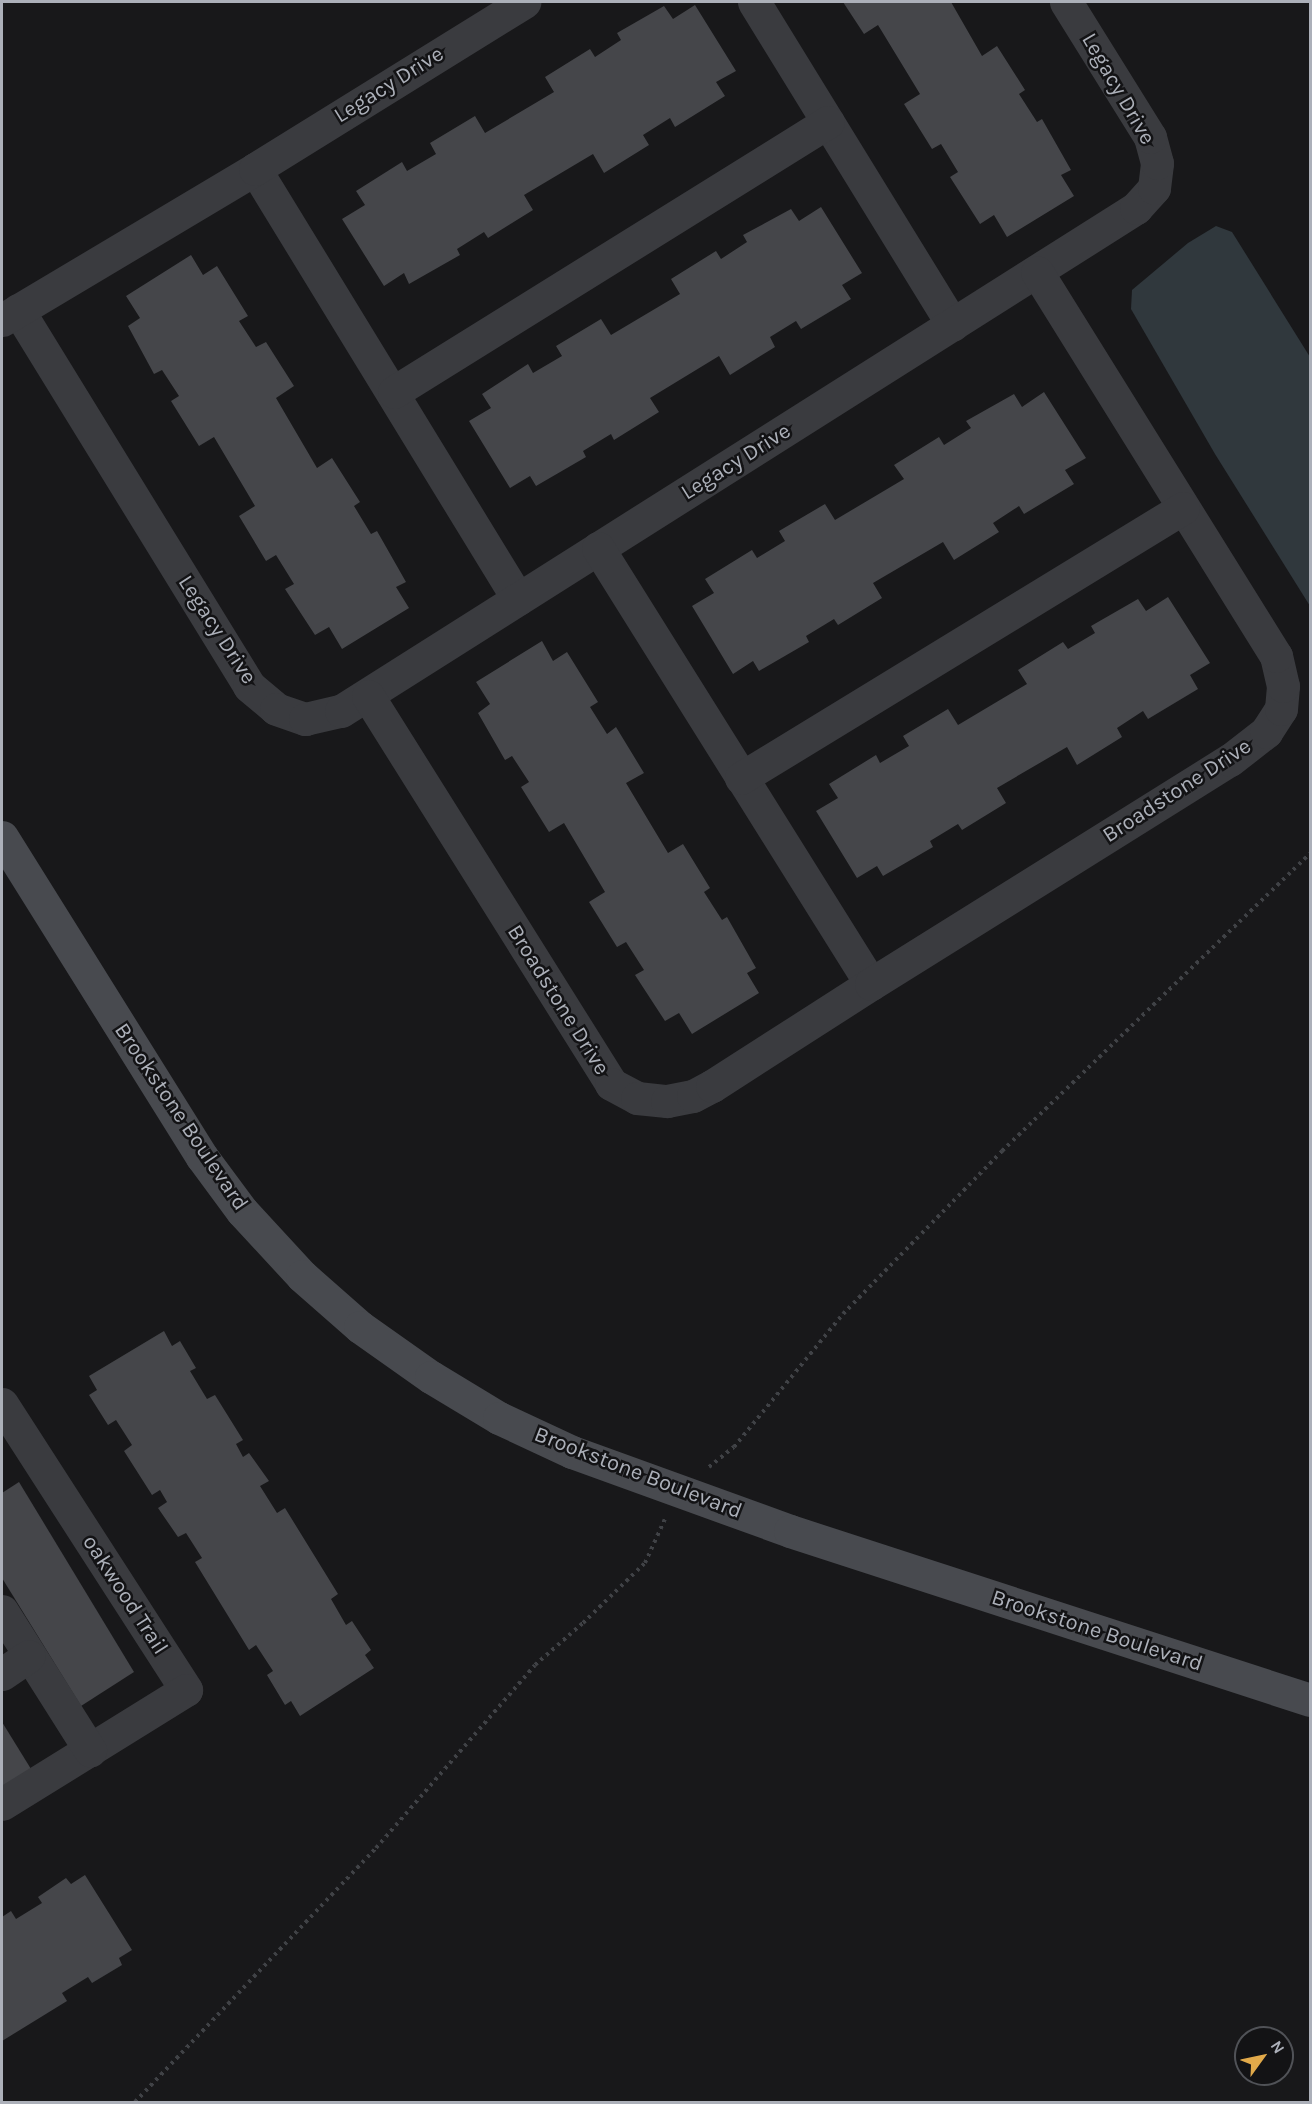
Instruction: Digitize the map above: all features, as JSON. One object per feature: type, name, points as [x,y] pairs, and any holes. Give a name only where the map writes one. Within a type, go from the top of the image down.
[{"type":"street","name":"Legacy Drive","points":[[524,2],[255,169],[10,315],[249,686],[276,709],[305,719],[342,711],[368,696],[1136,208],[1154,188],[1157,163],[1150,137],[1066,2]]},
{"type":"street","points":[[754,2],[953,325]]},
{"type":"street","points":[[394,392],[828,122]]},
{"type":"street","points":[[255,169],[394,392],[518,599]]},
{"type":"street","name":"Broadstone Drive","points":[[368,696],[611,1084],[637,1098],[667,1101],[693,1096],[712,1086],[1230,760],[1266,732],[1281,709],[1283,686],[1276,656],[1037,272]]},
{"type":"street","points":[[741,778],[1183,508]]},
{"type":"street","points":[[598,548],[871,984]]},
{"type":"street","name":"Brookstone Boulevard","points":[[2,837],[202,1157],[242,1211],[302,1276],[360,1327],[431,1377],[499,1418],[572,1452],[802,1534],[1311,1700]]},
{"type":"street","name":"oakwood Trail","points":[[2,1404],[186,1690],[2,1804]]},
{"type":"street","points":[[2,1611],[90,1750]]},
{"type":"street","points":[[2,1674],[29,1656]]},
{"type":"path","points":[[135,2103],[376,1848],[535,1665],[645,1563],[678,1490],[734,1447],[843,1314],[1002,1151],[1311,854]]},
{"type":"shaded area","points":[[1216,226],[1232,232],[1310,357],[1310,606],[1215,454],[1131,309],[1132,290],[1188,243]]},
{"type":"building","points":[[843,2],[951,2],[982,56],[997,46],[1025,90],[1019,94],[1037,122],[1042,119],[1071,170],[1061,175],[1074,196],[1007,237],[994,215],[980,224],[950,177],[958,172],[941,144],[932,149],[904,104],[920,94],[878,25],[864,34]]},
{"type":"building","points":[[695,5],[736,71],[716,82],[725,96],[675,127],[670,118],[643,135],[649,145],[604,173],[593,154],[524,195],[533,210],[488,238],[484,232],[457,249],[460,255],[409,284],[404,273],[384,286],[342,219],[365,205],[356,191],[402,162],[407,171],[436,154],[430,143],[475,116],[485,133],[554,92],[545,77],[590,49],[595,57],[621,40],[617,33],[664,6],[673,19]]},
{"type":"building","points":[[821,207],[862,273],[842,285],[851,299],[801,329],[796,321],[770,337],[775,347],[730,375],[719,356],[650,398],[659,412],[614,440],[611,434],[583,451],[586,457],[536,486],[530,476],[510,488],[469,421],[491,408],[482,394],[528,364],[533,373],[562,356],[556,346],[601,319],[611,335],[680,294],[671,279],[716,251],[721,259],[747,242],[743,235],[791,209],[799,221]]},
{"type":"building","points":[[191,255],[203,275],[217,266],[248,316],[239,321],[256,347],[266,342],[294,386],[276,398],[317,468],[332,458],[360,502],[354,506],[371,534],[377,531],[406,582],[396,587],[409,608],[342,649],[329,627],[315,635],[285,589],[294,584],[276,555],[266,561],[239,516],[255,506],[214,437],[199,446],[171,401],[179,396],[162,370],[154,374],[128,326],[140,318],[126,296]]},
{"type":"building","points":[[1044,392],[1086,458],[1065,470],[1074,484],[1024,514],[1019,506],[993,523],[999,532],[954,560],[943,542],[873,583],[882,598],[838,625],[834,619],[806,636],[809,642],[759,671],[753,661],[733,674],[692,606],[714,593],[705,579],[752,550],[757,558],[785,541],[779,531],[825,504],[835,520],[904,479],[894,465],[939,437],[944,445],[971,428],[966,421],[1014,394],[1022,407]]},
{"type":"building","points":[[1168,597],[1210,663],[1190,675],[1198,689],[1148,719],[1143,711],[1117,728],[1122,737],[1077,765],[1067,747],[997,788],[1006,803],[962,830],[958,824],[930,841],[933,847],[883,876],[877,866],[857,878],[816,811],[838,798],[829,784],[876,755],[880,763],[909,746],[903,736],[948,709],[958,725],[1027,684],[1018,670],[1063,642],[1068,649],[1095,633],[1091,626],[1138,599],[1146,611]]},
{"type":"building","points":[[542,641],[553,661],[567,652],[598,702],[590,707],[607,734],[616,727],[644,773],[626,783],[668,853],[683,844],[710,888],[704,892],[722,920],[727,917],[756,968],[747,973],[759,993],[692,1034],[679,1013],[665,1021],[635,975],[644,970],[626,942],[617,947],[589,902],[605,892],[564,823],[549,832],[521,787],[529,782],[512,756],[505,760],[478,713],[490,704],[476,682]]},
{"type":"building","points":[[164,1331],[172,1346],[180,1341],[196,1368],[190,1371],[207,1399],[215,1395],[243,1440],[236,1444],[243,1457],[249,1453],[269,1481],[260,1486],[277,1513],[285,1508],[338,1594],[331,1599],[346,1625],[352,1621],[371,1650],[365,1655],[374,1668],[300,1716],[291,1701],[285,1705],[267,1675],[273,1671],[256,1645],[249,1650],[195,1562],[202,1558],[186,1533],[178,1537],[158,1508],[167,1502],[160,1490],[152,1495],[124,1451],[132,1445],[116,1420],[108,1425],[89,1395],[97,1390],[89,1376]]},
{"type":"building","points":[[19,1482],[134,1672],[81,1706],[2,1578],[2,1493]]},
{"type":"building","points":[[2,1722],[31,1769],[2,1787]]},
{"type":"building","points":[[85,1875],[132,1950],[119,1958],[122,1965],[92,1983],[88,1977],[62,1993],[67,2001],[2,2041],[2,1917],[11,1911],[16,1919],[42,1903],[38,1897],[66,1878],[71,1884]]}]
